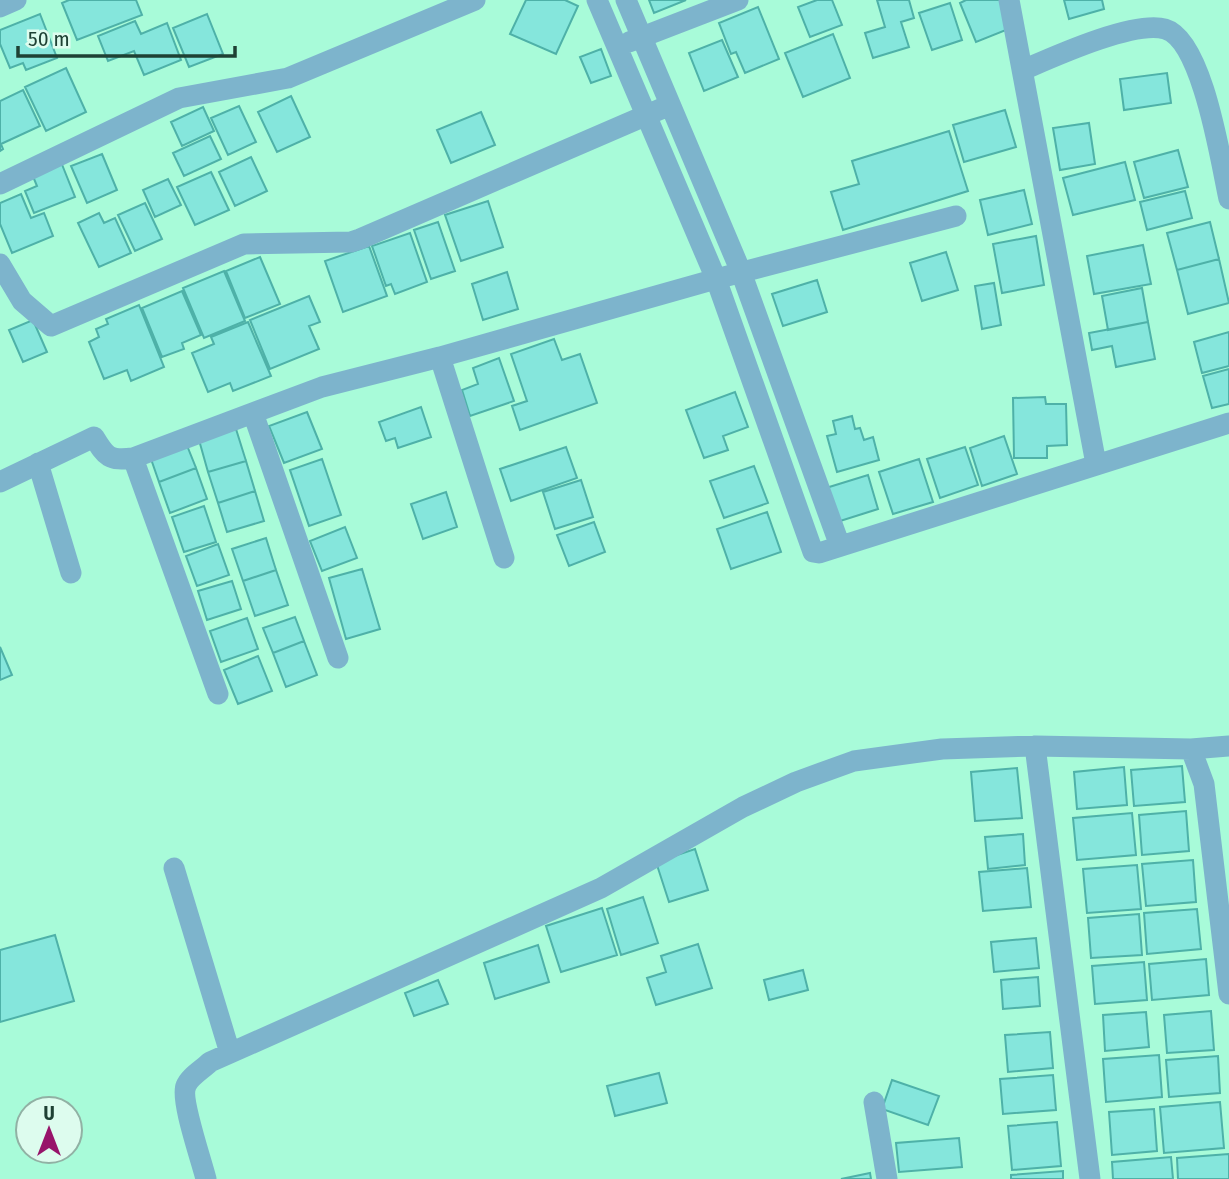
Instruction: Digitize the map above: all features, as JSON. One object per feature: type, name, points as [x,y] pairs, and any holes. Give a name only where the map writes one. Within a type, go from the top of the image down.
[{"type":"street","points":[[0,7],[16,0]]},
{"type":"street","points":[[0,184],[179,98],[288,78],[475,0]]},
{"type":"street","points":[[597,0],[716,279],[810,549],[819,554],[1229,423]]},
{"type":"street","points":[[626,0],[741,272],[840,546]]},
{"type":"street","points":[[617,47],[738,0]]},
{"type":"street","points":[[1009,0],[1096,464]]},
{"type":"street","points":[[1023,70],[1072,48],[1115,35],[1154,27],[1173,32],[1189,49],[1202,80],[1229,199]]},
{"type":"street","points":[[0,264],[22,301],[51,326],[244,244],[351,242],[360,239],[670,105]]},
{"type":"street","points":[[0,482],[94,437],[110,458],[133,458],[323,387],[956,216]]},
{"type":"street","points":[[440,357],[504,558]]},
{"type":"street","points":[[253,413],[338,658]]},
{"type":"street","points":[[133,458],[218,694]]},
{"type":"street","points":[[38,463],[71,573]]},
{"type":"street","points":[[206,1179],[184,1088],[187,1082],[210,1062],[601,888],[743,807],[796,782],[854,761],[942,749],[1035,746],[1191,749],[1229,746]]},
{"type":"street","points":[[1035,746],[1090,1179]]},
{"type":"street","points":[[1191,749],[1204,783],[1229,994]]},
{"type":"street","points":[[174,868],[230,1053]]},
{"type":"street","points":[[874,1102],[887,1179]]},
{"type":"building","points":[[69,0],[136,0],[142,15],[77,40],[62,3]]},
{"type":"building","points":[[526,0],[565,0],[578,6],[556,54],[510,34]]},
{"type":"building","points":[[649,0],[686,0],[654,13]]},
{"type":"building","points":[[817,0],[832,0],[842,25],[810,37],[798,7]]},
{"type":"building","points":[[877,0],[909,0],[914,18],[901,22],[909,47],[873,58],[865,33],[885,27]]},
{"type":"building","points":[[966,0],[1000,0],[1011,28],[976,42],[960,3]]},
{"type":"building","points":[[1064,0],[1102,0],[1104,9],[1069,19]]},
{"type":"building","points":[[950,3],[962,40],[932,50],[919,13]]},
{"type":"building","points":[[758,7],[779,59],[745,73],[736,52],[731,54],[719,23]]},
{"type":"building","points":[[40,14],[57,58],[26,70],[23,63],[10,68],[0,44],[0,30]]},
{"type":"building","points":[[207,14],[223,54],[189,67],[173,28]]},
{"type":"building","points":[[135,21],[141,34],[167,23],[181,60],[144,75],[134,51],[108,61],[98,36]]},
{"type":"building","points":[[833,34],[850,78],[803,97],[785,53]]},
{"type":"building","points":[[722,40],[738,77],[704,91],[689,53]]},
{"type":"building","points":[[601,49],[611,76],[591,83],[580,57]]},
{"type":"building","points":[[66,68],[86,112],[46,131],[25,87]]},
{"type":"building","points":[[1167,73],[1171,103],[1124,110],[1120,79]]},
{"type":"building","points":[[23,90],[40,126],[1,144],[3,149],[0,151],[0,101]]},
{"type":"building","points":[[291,96],[310,137],[277,152],[258,112]]},
{"type":"building","points":[[239,106],[256,142],[228,155],[211,118]]},
{"type":"building","points":[[203,107],[214,131],[182,146],[171,122]]},
{"type":"building","points":[[1005,110],[1016,147],[964,162],[953,125]]},
{"type":"building","points":[[481,112],[495,145],[451,163],[437,130]]},
{"type":"building","points":[[1089,123],[1095,164],[1060,170],[1053,128]]},
{"type":"building","points":[[949,131],[968,191],[843,230],[831,192],[859,184],[852,161]]},
{"type":"building","points":[[210,136],[221,159],[184,176],[173,153]]},
{"type":"building","points":[[1178,150],[1188,187],[1144,198],[1134,162]]},
{"type":"building","points":[[102,154],[117,190],[87,203],[71,166]]},
{"type":"building","points":[[251,157],[267,191],[235,206],[219,172]]},
{"type":"building","points":[[61,162],[75,197],[34,213],[25,191],[37,186],[32,174]]},
{"type":"building","points":[[1125,162],[1135,200],[1073,215],[1063,178]]},
{"type":"building","points":[[211,172],[229,210],[195,225],[177,187]]},
{"type":"building","points":[[168,179],[181,205],[155,217],[143,190]]},
{"type":"building","points":[[1024,190],[1032,224],[988,235],[980,200]]},
{"type":"building","points":[[1185,191],[1192,218],[1147,230],[1140,202]]},
{"type":"building","points":[[21,194],[31,218],[44,213],[53,236],[12,253],[0,224],[0,203]]},
{"type":"building","points":[[488,201],[503,247],[461,261],[445,215]]},
{"type":"building","points":[[145,203],[162,239],[135,251],[118,215]]},
{"type":"building","points":[[99,213],[104,223],[115,218],[131,253],[99,267],[78,223]]},
{"type":"building","points":[[438,222],[455,271],[431,279],[414,230]]},
{"type":"building","points":[[1210,222],[1219,259],[1177,270],[1167,233]]},
{"type":"building","points":[[410,233],[427,282],[395,294],[391,284],[386,286],[372,246]]},
{"type":"building","points":[[1036,236],[1044,285],[1002,293],[993,244]]},
{"type":"building","points":[[1143,245],[1151,284],[1094,294],[1087,256]]},
{"type":"building","points":[[369,246],[387,296],[343,312],[325,261]]},
{"type":"building","points":[[946,252],[958,290],[922,301],[910,263]]},
{"type":"building","points":[[260,257],[280,304],[245,318],[226,271]]},
{"type":"building","points":[[1219,259],[1229,303],[1188,314],[1177,270]]},
{"type":"building","points":[[224,271],[245,321],[204,338],[183,288]]},
{"type":"building","points":[[507,272],[518,309],[483,320],[472,284]]},
{"type":"building","points":[[817,280],[827,312],[783,326],[772,294]]},
{"type":"building","points":[[994,283],[1001,325],[982,329],[975,286]]},
{"type":"building","points":[[1142,288],[1148,322],[1108,330],[1102,296]]},
{"type":"building","points":[[182,291],[201,335],[182,343],[184,349],[162,357],[142,308]]},
{"type":"building","points":[[309,296],[320,322],[309,326],[319,349],[270,369],[250,320]]},
{"type":"building","points":[[139,305],[164,367],[131,381],[127,370],[104,379],[89,342],[99,337],[96,329],[108,324],[106,319]]},
{"type":"building","points":[[33,320],[47,352],[23,362],[9,330]]},
{"type":"building","points":[[248,322],[271,376],[233,391],[230,383],[208,392],[192,353],[214,344],[211,337]]},
{"type":"building","points":[[1148,322],[1155,359],[1116,367],[1112,346],[1092,350],[1089,333]]},
{"type":"building","points":[[1229,332],[1229,366],[1202,373],[1194,342]]},
{"type":"building","points":[[554,339],[562,360],[580,354],[597,403],[520,430],[512,406],[527,401],[511,354]]},
{"type":"building","points":[[499,358],[514,401],[470,416],[462,390],[478,384],[473,368]]},
{"type":"building","points":[[1229,369],[1229,404],[1212,408],[1203,376]]},
{"type":"building","points":[[735,392],[748,427],[723,436],[728,450],[704,458],[686,410]]},
{"type":"building","points":[[1045,397],[1046,404],[1066,404],[1067,445],[1047,446],[1047,458],[1014,458],[1013,398]]},
{"type":"building","points":[[421,407],[431,437],[398,448],[395,438],[386,441],[379,422]]},
{"type":"building","points":[[307,412],[322,449],[284,463],[269,426]]},
{"type":"building","points":[[852,416],[855,429],[860,428],[864,440],[873,437],[879,460],[837,472],[827,436],[836,434],[833,421]]},
{"type":"building","points":[[236,429],[246,461],[208,472],[199,440]]},
{"type":"building","points":[[1004,436],[1017,474],[982,486],[970,448]]},
{"type":"building","points":[[186,443],[196,468],[159,482],[150,456]]},
{"type":"building","points":[[566,447],[577,478],[511,501],[500,469]]},
{"type":"building","points":[[965,447],[978,485],[940,498],[927,459]]},
{"type":"building","points":[[322,459],[341,515],[309,526],[290,470]]},
{"type":"building","points":[[919,459],[933,502],[893,514],[879,472]]},
{"type":"building","points":[[246,461],[255,491],[218,503],[208,472]]},
{"type":"building","points":[[754,466],[768,503],[724,518],[710,481]]},
{"type":"building","points":[[196,468],[207,499],[170,513],[159,482]]},
{"type":"building","points":[[868,475],[878,509],[837,522],[826,488]]},
{"type":"building","points":[[581,480],[593,517],[555,529],[543,492]]},
{"type":"building","points":[[255,491],[264,521],[227,532],[218,503]]},
{"type":"building","points":[[446,492],[457,527],[423,539],[411,504]]},
{"type":"building","points":[[204,506],[216,542],[184,552],[172,517]]},
{"type":"building","points":[[767,512],[781,552],[731,569],[717,529]]},
{"type":"building","points":[[594,522],[605,552],[569,566],[557,535]]},
{"type":"building","points":[[345,527],[357,558],[322,571],[310,541]]},
{"type":"building","points":[[266,538],[276,570],[243,581],[232,549]]},
{"type":"building","points":[[218,544],[229,575],[197,586],[186,556]]},
{"type":"building","points":[[362,569],[380,629],[346,639],[329,578]]},
{"type":"building","points":[[276,570],[288,605],[255,616],[243,581]]},
{"type":"building","points":[[232,581],[241,609],[207,620],[198,591]]},
{"type":"building","points":[[295,617],[304,641],[273,653],[263,628]]},
{"type":"building","points":[[247,618],[258,649],[221,662],[210,631]]},
{"type":"building","points":[[304,641],[317,675],[286,687],[273,653]]},
{"type":"building","points":[[0,647],[12,675],[0,680]]},
{"type":"building","points":[[258,656],[272,691],[238,704],[224,670]]},
{"type":"building","points":[[1182,766],[1185,802],[1134,806],[1131,770]]},
{"type":"building","points":[[1124,767],[1127,805],[1077,809],[1074,772]]},
{"type":"building","points":[[1017,768],[1022,818],[975,821],[971,772]]},
{"type":"building","points":[[1186,811],[1189,851],[1142,855],[1139,815]]},
{"type":"building","points":[[1132,813],[1136,855],[1077,860],[1073,818]]},
{"type":"building","points":[[1023,834],[1025,865],[988,869],[985,837]]},
{"type":"building","points":[[695,849],[708,890],[669,902],[656,862]]},
{"type":"building","points":[[1193,860],[1196,902],[1146,906],[1142,864]]},
{"type":"building","points":[[1137,865],[1141,909],[1087,913],[1083,869]]},
{"type":"building","points":[[1027,868],[1031,907],[983,911],[979,872]]},
{"type":"building","points":[[643,897],[658,943],[621,955],[607,909]]},
{"type":"building","points":[[602,908],[617,955],[561,972],[546,926]]},
{"type":"building","points":[[1197,909],[1201,949],[1147,954],[1144,913]]},
{"type":"building","points":[[1139,914],[1142,955],[1091,958],[1088,918]]},
{"type":"building","points":[[55,935],[74,1001],[0,1022],[0,950]]},
{"type":"building","points":[[1036,938],[1039,968],[994,972],[991,942]]},
{"type":"building","points":[[698,944],[712,988],[656,1005],[647,978],[666,972],[661,956]]},
{"type":"building","points":[[538,945],[549,982],[495,999],[484,963]]},
{"type":"building","points":[[1206,959],[1209,995],[1152,1000],[1149,964]]},
{"type":"building","points":[[1144,962],[1147,1000],[1095,1004],[1092,966]]},
{"type":"building","points":[[803,970],[808,990],[769,1000],[764,980]]},
{"type":"building","points":[[1038,977],[1040,1006],[1003,1009],[1001,980]]},
{"type":"building","points":[[438,980],[448,1004],[414,1016],[405,993]]},
{"type":"building","points":[[1211,1011],[1214,1050],[1167,1053],[1164,1015]]},
{"type":"building","points":[[1146,1012],[1149,1047],[1105,1051],[1103,1015]]},
{"type":"building","points":[[1050,1032],[1053,1068],[1008,1072],[1005,1035]]},
{"type":"building","points":[[1159,1055],[1162,1097],[1106,1102],[1103,1059]]},
{"type":"building","points":[[1218,1056],[1220,1093],[1169,1097],[1166,1060]]},
{"type":"building","points":[[659,1073],[667,1103],[615,1116],[607,1086]]},
{"type":"building","points":[[1053,1075],[1056,1110],[1003,1114],[1000,1079]]},
{"type":"building","points":[[892,1080],[939,1096],[928,1125],[882,1109]]},
{"type":"building","points":[[1220,1102],[1224,1148],[1164,1153],[1160,1107]]},
{"type":"building","points":[[1154,1109],[1157,1151],[1112,1155],[1109,1112]]},
{"type":"building","points":[[1057,1122],[1061,1166],[1012,1170],[1008,1126]]},
{"type":"building","points":[[959,1138],[962,1167],[899,1172],[896,1143]]},
{"type":"building","points":[[1229,1154],[1229,1179],[1178,1179],[1177,1158]]},
{"type":"building","points":[[1171,1157],[1173,1179],[1113,1179],[1112,1162]]},
{"type":"building","points":[[1063,1171],[1063,1179],[1011,1179],[1011,1175]]},
{"type":"building","points":[[870,1173],[871,1179],[841,1179]]}]
